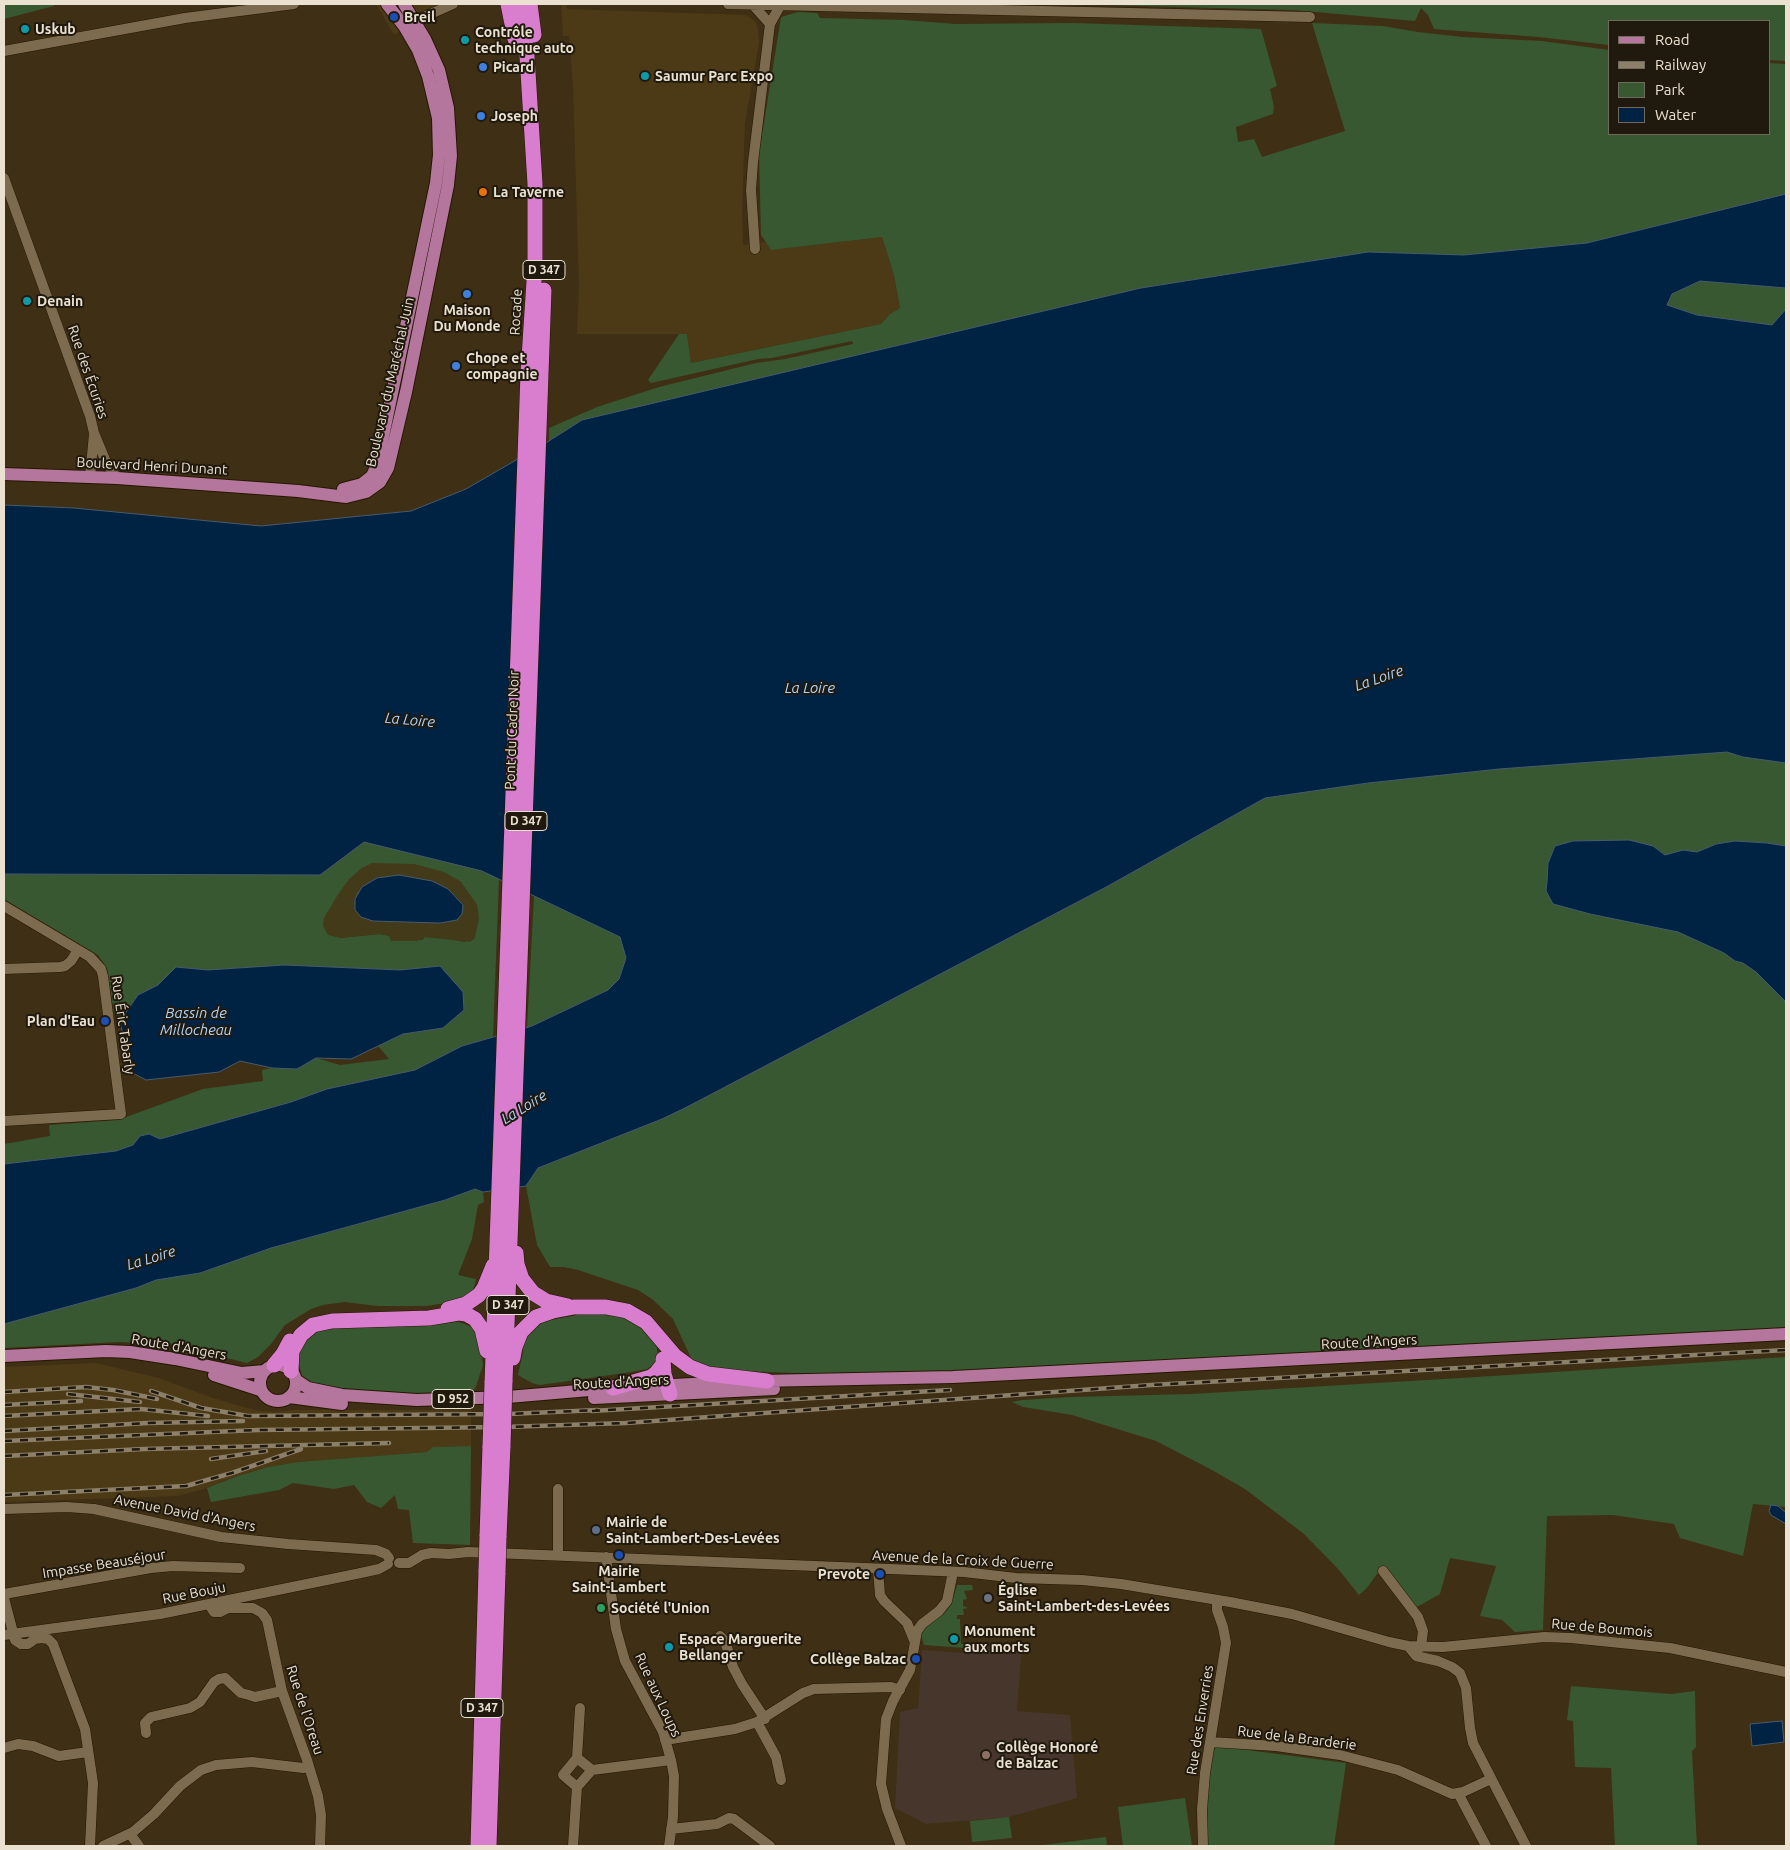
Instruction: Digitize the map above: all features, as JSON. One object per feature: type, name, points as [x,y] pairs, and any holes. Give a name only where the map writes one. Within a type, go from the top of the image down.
[{"type":"highway","points":[[508,4],[522,79],[525,114],[528,193],[528,372]]},
{"type":"highway","name":"Rocade","points":[[519,4],[527,56],[535,184],[534,292],[528,372],[534,412]]},
{"type":"highway","name":"D 347","points":[[530,4],[539,87],[544,247],[534,412]]},
{"type":"highway","name":"Pont du Cadre Noir","points":[[508,1229],[512,1213],[534,412]]},
{"type":"highway","name":"Pont du Cadre Noir","points":[[508,1229],[534,412]]},
{"type":"highway","points":[[508,1229],[517,1264],[526,1286],[540,1298],[574,1307]]},
{"type":"highway","name":"D 347","points":[[496,1446],[504,1402],[497,1255],[508,1229]]},
{"type":"highway","name":"D 347","points":[[489,1846],[493,1536],[496,1446],[503,1382],[508,1229]]},
{"type":"highway","points":[[269,1368],[283,1354],[297,1331],[310,1320],[319,1317],[434,1312],[466,1304],[479,1295],[484,1288],[497,1255]]},
{"type":"highway","points":[[503,1382],[521,1332],[528,1324],[544,1313],[574,1307],[606,1307],[627,1311],[646,1322],[662,1340],[669,1360],[676,1371],[670,1388]]},
{"type":"highway","points":[[293,1376],[291,1356],[296,1342],[306,1330],[321,1322],[434,1317],[459,1313],[471,1316],[482,1329],[503,1382]]},
{"type":"highway","points":[[669,1360],[699,1372],[767,1381]]},
{"type":"highway","points":[[613,1388],[651,1377],[669,1360]]},
{"type":"highway","name":"D 347","points":[[478,1846],[492,1572]]},
{"type":"main road","name":"Boulevard du Maréchal Juin","points":[[298,491],[346,497],[366,492],[380,482],[384,475],[393,447],[406,392],[448,185],[451,156],[450,125],[443,85],[435,59],[409,23],[387,4]]},
{"type":"main road","name":"Boulevard du Maréchal Juin","points":[[404,4],[409,23]]},
{"type":"main road","name":"Boulevard Henri Dunant","points":[[4,474],[117,478],[298,491]]},
{"type":"main road","name":"Route d'Angers","points":[[289,1397],[398,1407],[767,1381],[953,1377],[1786,1334]]},
{"type":"main road","name":"Route d'Angers","points":[[4,1356],[106,1352],[141,1353],[250,1374],[269,1368]]},
{"type":"main road","name":"Route d'Angers","points":[[58,1354],[152,1363],[218,1376],[260,1390]]},
{"type":"main road","points":[[284,1366],[293,1376],[295,1390],[284,1400],[273,1401],[263,1395],[260,1390],[259,1383],[269,1368],[284,1366]]},
{"type":"main road","name":"Route d'Angers","points":[[293,1376],[308,1388],[342,1395],[418,1400],[508,1397],[613,1388],[893,1383],[953,1377]]},
{"type":"street","points":[[4,51],[185,18],[294,4]]},
{"type":"street","points":[[409,23],[453,4]]},
{"type":"street","points":[[728,4],[1310,17]]},
{"type":"street","points":[[755,249],[752,190],[753,162],[770,24],[780,4]]},
{"type":"street","points":[[753,5],[770,24]]},
{"type":"street","name":"Rue des Écuries","points":[[4,178],[90,416],[94,433],[106,462],[117,478]]},
{"type":"street","name":"Rue des Écuries","points":[[90,477],[94,433]]},
{"type":"street","name":"Rue Éric Tabarly","points":[[4,906],[96,962],[103,976],[121,1114],[4,1121]]},
{"type":"street","points":[[4,969],[65,966],[78,950]]},
{"type":"street","points":[[558,1489],[558,1555]]},
{"type":"street","name":"Avenue David d'Angers","points":[[4,1509],[68,1507],[94,1509],[221,1537],[376,1550],[386,1554],[389,1561]]},
{"type":"street","name":"Avenue de la Croix de Guerre","points":[[389,1561],[393,1568],[397,1567],[399,1563],[409,1563],[431,1553],[506,1553],[953,1572],[1121,1584],[1292,1614],[1388,1642],[1414,1646]]},
{"type":"street","name":"Rue aux Loups","points":[[606,1557],[616,1628],[625,1661],[666,1740],[671,1760],[674,1776],[669,1846]]},
{"type":"street","name":"Rue Bouju","points":[[8,1634],[152,1615],[356,1574],[379,1568],[389,1561]]},
{"type":"street","name":"Impasse Beauséjour","points":[[4,1594],[151,1568],[173,1566],[240,1568]]},
{"type":"street","points":[[878,1569],[878,1588],[882,1598],[907,1623],[914,1640]]},
{"type":"street","points":[[1383,1571],[1418,1617],[1423,1631],[1414,1646],[1416,1656],[1438,1661],[1460,1673],[1466,1688],[1473,1743],[1526,1846]]},
{"type":"street","points":[[900,1846],[887,1809],[881,1784],[886,1719],[893,1701],[910,1670],[914,1640],[922,1624],[939,1611],[947,1601],[953,1572]]},
{"type":"street","points":[[4,1598],[8,1634],[21,1644],[28,1644],[35,1639],[48,1639],[53,1644],[84,1730],[93,1783],[90,1846]]},
{"type":"street","name":"Rue des Enverries","points":[[1203,1846],[1202,1810],[1205,1773],[1226,1643],[1217,1610],[1217,1600]]},
{"type":"street","name":"Rue de l'Oreau","points":[[209,1604],[214,1612],[220,1612],[228,1608],[253,1608],[262,1613],[267,1620],[282,1691],[318,1796],[321,1815],[320,1846]]},
{"type":"street","points":[[720,1636],[725,1641],[734,1667],[761,1720],[776,1757],[781,1780]]},
{"type":"street","name":"Rue de Boumois","points":[[1414,1646],[1443,1647],[1544,1637],[1571,1638],[1670,1648],[1786,1672]]},
{"type":"street","points":[[146,1733],[145,1724],[151,1717],[190,1708],[200,1702],[214,1682],[219,1679],[225,1678],[241,1693],[249,1696],[255,1697],[282,1691]]},
{"type":"street","points":[[666,1740],[735,1729],[761,1720],[803,1693],[814,1689],[891,1687],[900,1690]]},
{"type":"street","points":[[577,1788],[562,1775],[577,1758],[580,1708]]},
{"type":"street","name":"Rue de la Brarderie","points":[[1210,1742],[1276,1746],[1340,1755],[1392,1768],[1448,1793],[1458,1793]]},
{"type":"street","points":[[4,1748],[18,1744],[33,1746],[59,1756],[88,1752]]},
{"type":"street","points":[[577,1758],[592,1770]]},
{"type":"street","points":[[573,1846],[577,1788],[592,1770],[671,1760]]},
{"type":"street","points":[[103,1846],[130,1834],[154,1814],[180,1786],[201,1770],[216,1765],[252,1762],[302,1768],[309,1767]]},
{"type":"street","points":[[1486,1846],[1458,1793],[1491,1779]]},
{"type":"street","points":[[671,1830],[717,1824],[728,1818],[734,1819],[770,1846]]},
{"type":"street","points":[[130,1834],[139,1846]]},
{"type":"shaded area","points":[[376,4],[451,4],[394,35]]},
{"type":"shaded area","points":[[561,4],[566,4],[567,9],[746,15],[755,21],[758,28],[759,43],[745,123],[742,213],[743,245],[766,242],[771,250],[882,237],[894,275],[900,308],[890,314],[881,324],[691,363],[687,334],[577,334],[579,286],[573,86],[569,36],[563,36]]},
{"type":"shaded area","points":[[96,1363],[159,1378],[213,1398],[254,1410],[274,1412],[293,1410],[471,1410],[471,1446],[433,1447],[428,1452],[298,1462],[268,1467],[178,1496],[4,1502],[4,1367]]},
{"type":"shaded area","name":"Collège Honoré de Balzac","points":[[1022,1645],[1017,1711],[1070,1715],[1077,1798],[1009,1817],[926,1824],[895,1808],[900,1712],[918,1708],[922,1650],[966,1653],[967,1648]]},
{"type":"green space","points":[[4,4],[54,4],[54,6],[4,19]]},
{"type":"green space","points":[[1068,4],[1786,4],[1786,61],[1770,60],[1770,20],[1608,20],[1608,45],[1434,29],[1428,15],[1421,8],[1415,21],[1293,10]]},
{"type":"green space","points":[[798,12],[817,13],[820,18],[905,20],[955,24],[1073,23],[1261,29],[1277,86],[1270,89],[1274,107],[1273,114],[1236,127],[1238,142],[1254,139],[1262,157],[1345,131],[1312,23],[1383,26],[1463,37],[1542,41],[1608,50],[1608,135],[1770,135],[1770,63],[1786,64],[1786,194],[1587,243],[1464,255],[1368,252],[1141,288],[582,420],[549,441],[549,428],[597,407],[659,387],[756,363],[785,359],[853,344],[852,341],[772,358],[758,359],[651,383],[648,380],[679,334],[687,334],[691,363],[881,324],[890,314],[900,308],[894,275],[882,237],[771,250],[761,235],[759,154],[781,17]]},
{"type":"green space","points":[[1700,281],[1786,288],[1786,309],[1772,325],[1697,315],[1667,305],[1672,294]]},
{"type":"green space","points":[[1727,752],[1743,757],[1786,763],[1786,1328],[1012,1369],[845,1375],[716,1370],[692,1360],[673,1319],[652,1299],[638,1290],[578,1270],[550,1267],[537,1245],[526,1186],[538,1168],[685,1108],[1108,886],[1265,798],[1368,783],[1499,769]]},
{"type":"green space","points":[[364,842],[482,871],[499,879],[493,1037],[462,1046],[415,1070],[327,1089],[291,1102],[160,1139],[149,1134],[140,1136],[133,1145],[116,1151],[4,1164],[4,1144],[50,1136],[49,1125],[118,1120],[203,1089],[263,1081],[262,1070],[272,1068],[297,1069],[316,1058],[340,1065],[389,1059],[378,1046],[403,1034],[443,1028],[440,966],[400,970],[284,965],[208,970],[176,967],[158,985],[138,995],[120,1021],[114,1013],[107,968],[98,955],[4,899],[4,874],[320,875]],"holes":[[[460,881],[477,905],[465,942],[447,938],[425,937],[422,940],[379,934],[340,938]]]},
{"type":"green space","points":[[534,896],[620,937],[626,958],[619,979],[608,990],[527,1028]]},
{"type":"green space","points":[[475,1189],[483,1192],[484,1202],[478,1205],[472,1239],[458,1275],[476,1279],[472,1295],[446,1303],[426,1306],[377,1306],[345,1302],[323,1305],[311,1309],[285,1325],[271,1344],[258,1357],[247,1363],[170,1344],[119,1342],[4,1348],[4,1324],[136,1288],[156,1280],[200,1273],[271,1248],[445,1200]]},
{"type":"green space","points":[[583,1314],[613,1315],[635,1320],[656,1343],[658,1356],[654,1364],[647,1369],[540,1385],[518,1375],[523,1352],[522,1341],[534,1328],[545,1321]]},
{"type":"green space","points":[[459,1322],[472,1327],[480,1344],[483,1365],[475,1389],[463,1392],[369,1392],[315,1384],[303,1379],[298,1361],[301,1344],[312,1330],[331,1325],[368,1328]]},
{"type":"green space","points":[[1786,1357],[1786,1507],[1753,1504],[1743,1556],[1680,1538],[1674,1524],[1613,1515],[1547,1516],[1543,1630],[1515,1632],[1502,1620],[1480,1616],[1496,1566],[1450,1558],[1440,1594],[1415,1608],[1387,1572],[1377,1574],[1359,1595],[1339,1570],[1304,1534],[1245,1489],[1212,1470],[1156,1441],[1072,1415],[1023,1407],[1012,1402],[1070,1397],[1191,1394]]},
{"type":"green space","points":[[471,1446],[470,1545],[413,1543],[409,1510],[398,1509],[395,1495],[381,1508],[367,1502],[354,1485],[334,1489],[293,1483],[279,1490],[211,1502],[207,1488],[268,1467],[298,1462],[427,1452],[433,1447]]},
{"type":"green space","points":[[957,1585],[972,1585],[973,1590],[964,1591],[967,1599],[963,1600],[963,1606],[968,1608],[963,1609],[964,1615],[957,1615],[957,1619],[960,1619],[961,1644],[965,1644],[965,1648],[924,1645],[921,1636],[923,1630],[947,1610]]},
{"type":"green space","points":[[1571,1686],[1671,1694],[1695,1691],[1696,1747],[1692,1751],[1697,1846],[1615,1846],[1611,1768],[1575,1767],[1573,1721],[1567,1720]]},
{"type":"green space","points":[[1217,1746],[1346,1763],[1334,1846],[1208,1846],[1205,1804],[1211,1754]]},
{"type":"green space","points":[[1185,1798],[1192,1846],[1123,1846],[1118,1807]]},
{"type":"green space","points":[[1009,1817],[1012,1838],[972,1842],[970,1821]]},
{"type":"green space","points":[[1106,1837],[1107,1846],[1035,1846]]},
{"type":"sand","points":[[372,863],[414,864],[444,872],[460,881],[477,905],[479,918],[475,938],[470,942],[425,937],[417,941],[391,941],[389,936],[379,934],[340,938],[328,935],[323,926],[324,918],[349,879],[362,868]],"holes":[[[448,889],[463,905],[457,920],[440,923],[373,921],[355,910],[357,892]]]},
{"type":"water","name":"La Loire","points":[[1786,194],[1786,288],[1700,281],[1672,294],[1667,305],[1697,315],[1772,325],[1786,309],[1786,763],[1743,757],[1727,752],[1499,769],[1368,783],[1265,798],[1108,886],[685,1108],[538,1168],[526,1186],[483,1192],[475,1189],[445,1200],[271,1248],[200,1273],[156,1280],[136,1288],[4,1324],[4,1164],[116,1151],[133,1145],[140,1136],[149,1134],[160,1139],[291,1102],[327,1089],[415,1070],[462,1046],[532,1026],[608,990],[619,979],[626,958],[620,937],[482,871],[364,842],[320,875],[4,874],[4,505],[74,508],[261,526],[411,511],[466,489],[582,420],[1141,288],[1368,252],[1464,255],[1587,243]]},
{"type":"water","points":[[1629,840],[1653,846],[1665,855],[1683,850],[1697,852],[1716,844],[1735,841],[1786,846],[1786,1002],[1756,972],[1743,963],[1735,961],[1724,953],[1678,932],[1590,914],[1553,904],[1546,891],[1548,863],[1555,846],[1573,841]]},
{"type":"water","points":[[399,875],[432,881],[448,889],[463,905],[462,914],[457,920],[440,923],[373,921],[361,917],[355,910],[355,899],[362,887],[377,878]]},
{"type":"water","name":"Bassin de Millocheau","points":[[284,965],[400,970],[440,966],[463,992],[464,1010],[443,1028],[403,1034],[351,1059],[316,1058],[297,1069],[272,1068],[240,1061],[219,1072],[146,1080],[131,1072],[120,1021],[138,995],[158,985],[176,967],[208,970]]},
{"type":"water","points":[[1771,1505],[1778,1506],[1786,1513],[1786,1524],[1771,1515],[1769,1511]]},
{"type":"water","points":[[1782,1721],[1784,1742],[1752,1746],[1750,1724]]},
{"type":"railway","points":[[4,1441],[258,1430],[505,1427],[626,1423],[1151,1385],[1786,1350]]},
{"type":"railway","points":[[4,1392],[86,1387],[113,1390],[157,1399]]},
{"type":"railway","points":[[592,1411],[950,1390]]},
{"type":"railway","points":[[151,1391],[201,1408],[248,1416],[509,1414],[598,1410]]},
{"type":"railway","points":[[68,1394],[140,1402]]},
{"type":"railway","points":[[4,1405],[81,1401]]},
{"type":"railway","points":[[4,1416],[141,1409],[208,1416]]},
{"type":"railway","points":[[4,1431],[148,1423],[243,1421]]},
{"type":"railway","points":[[4,1456],[144,1449],[389,1443]]},
{"type":"railway","points":[[4,1495],[186,1486],[232,1473],[301,1449]]},
{"type":"railway","points":[[211,1459],[266,1451]]},
{"type":"place","name":"Breil","points":[[394,17]]},
{"type":"place","name":"Uskub","points":[[25,29]]},
{"type":"place","name":"Contrôle technique auto","points":[[465,40]]},
{"type":"place","name":"Picard","points":[[483,67]]},
{"type":"place","name":"Saumur Parc Expo","points":[[645,76]]},
{"type":"place","name":"Joseph","points":[[481,116]]},
{"type":"place","name":"La Taverne","points":[[483,192]]},
{"type":"place","name":"Maison Du Monde","points":[[467,294]]},
{"type":"place","name":"Denain","points":[[27,301]]},
{"type":"place","name":"Chope et compagnie","points":[[456,366]]},
{"type":"place","name":"Plan d'Eau","points":[[105,1021]]},
{"type":"place","name":"Mairie de Saint-Lambert-Des-Levées","points":[[596,1530]]},
{"type":"place","name":"Mairie Saint-Lambert","points":[[619,1555]]},
{"type":"place","name":"Prevote","points":[[880,1574]]},
{"type":"place","name":"Église Saint-Lambert-des-Levées","points":[[988,1598]]},
{"type":"place","name":"Société l'Union","points":[[601,1608]]},
{"type":"place","name":"Monument aux morts","points":[[954,1639]]},
{"type":"place","name":"Espace Marguerite Bellanger","points":[[669,1647]]},
{"type":"place","name":"Collège Balzac","points":[[916,1659]]},
{"type":"place","name":"Collège Honoré de Balzac","points":[[986,1755]]}]
